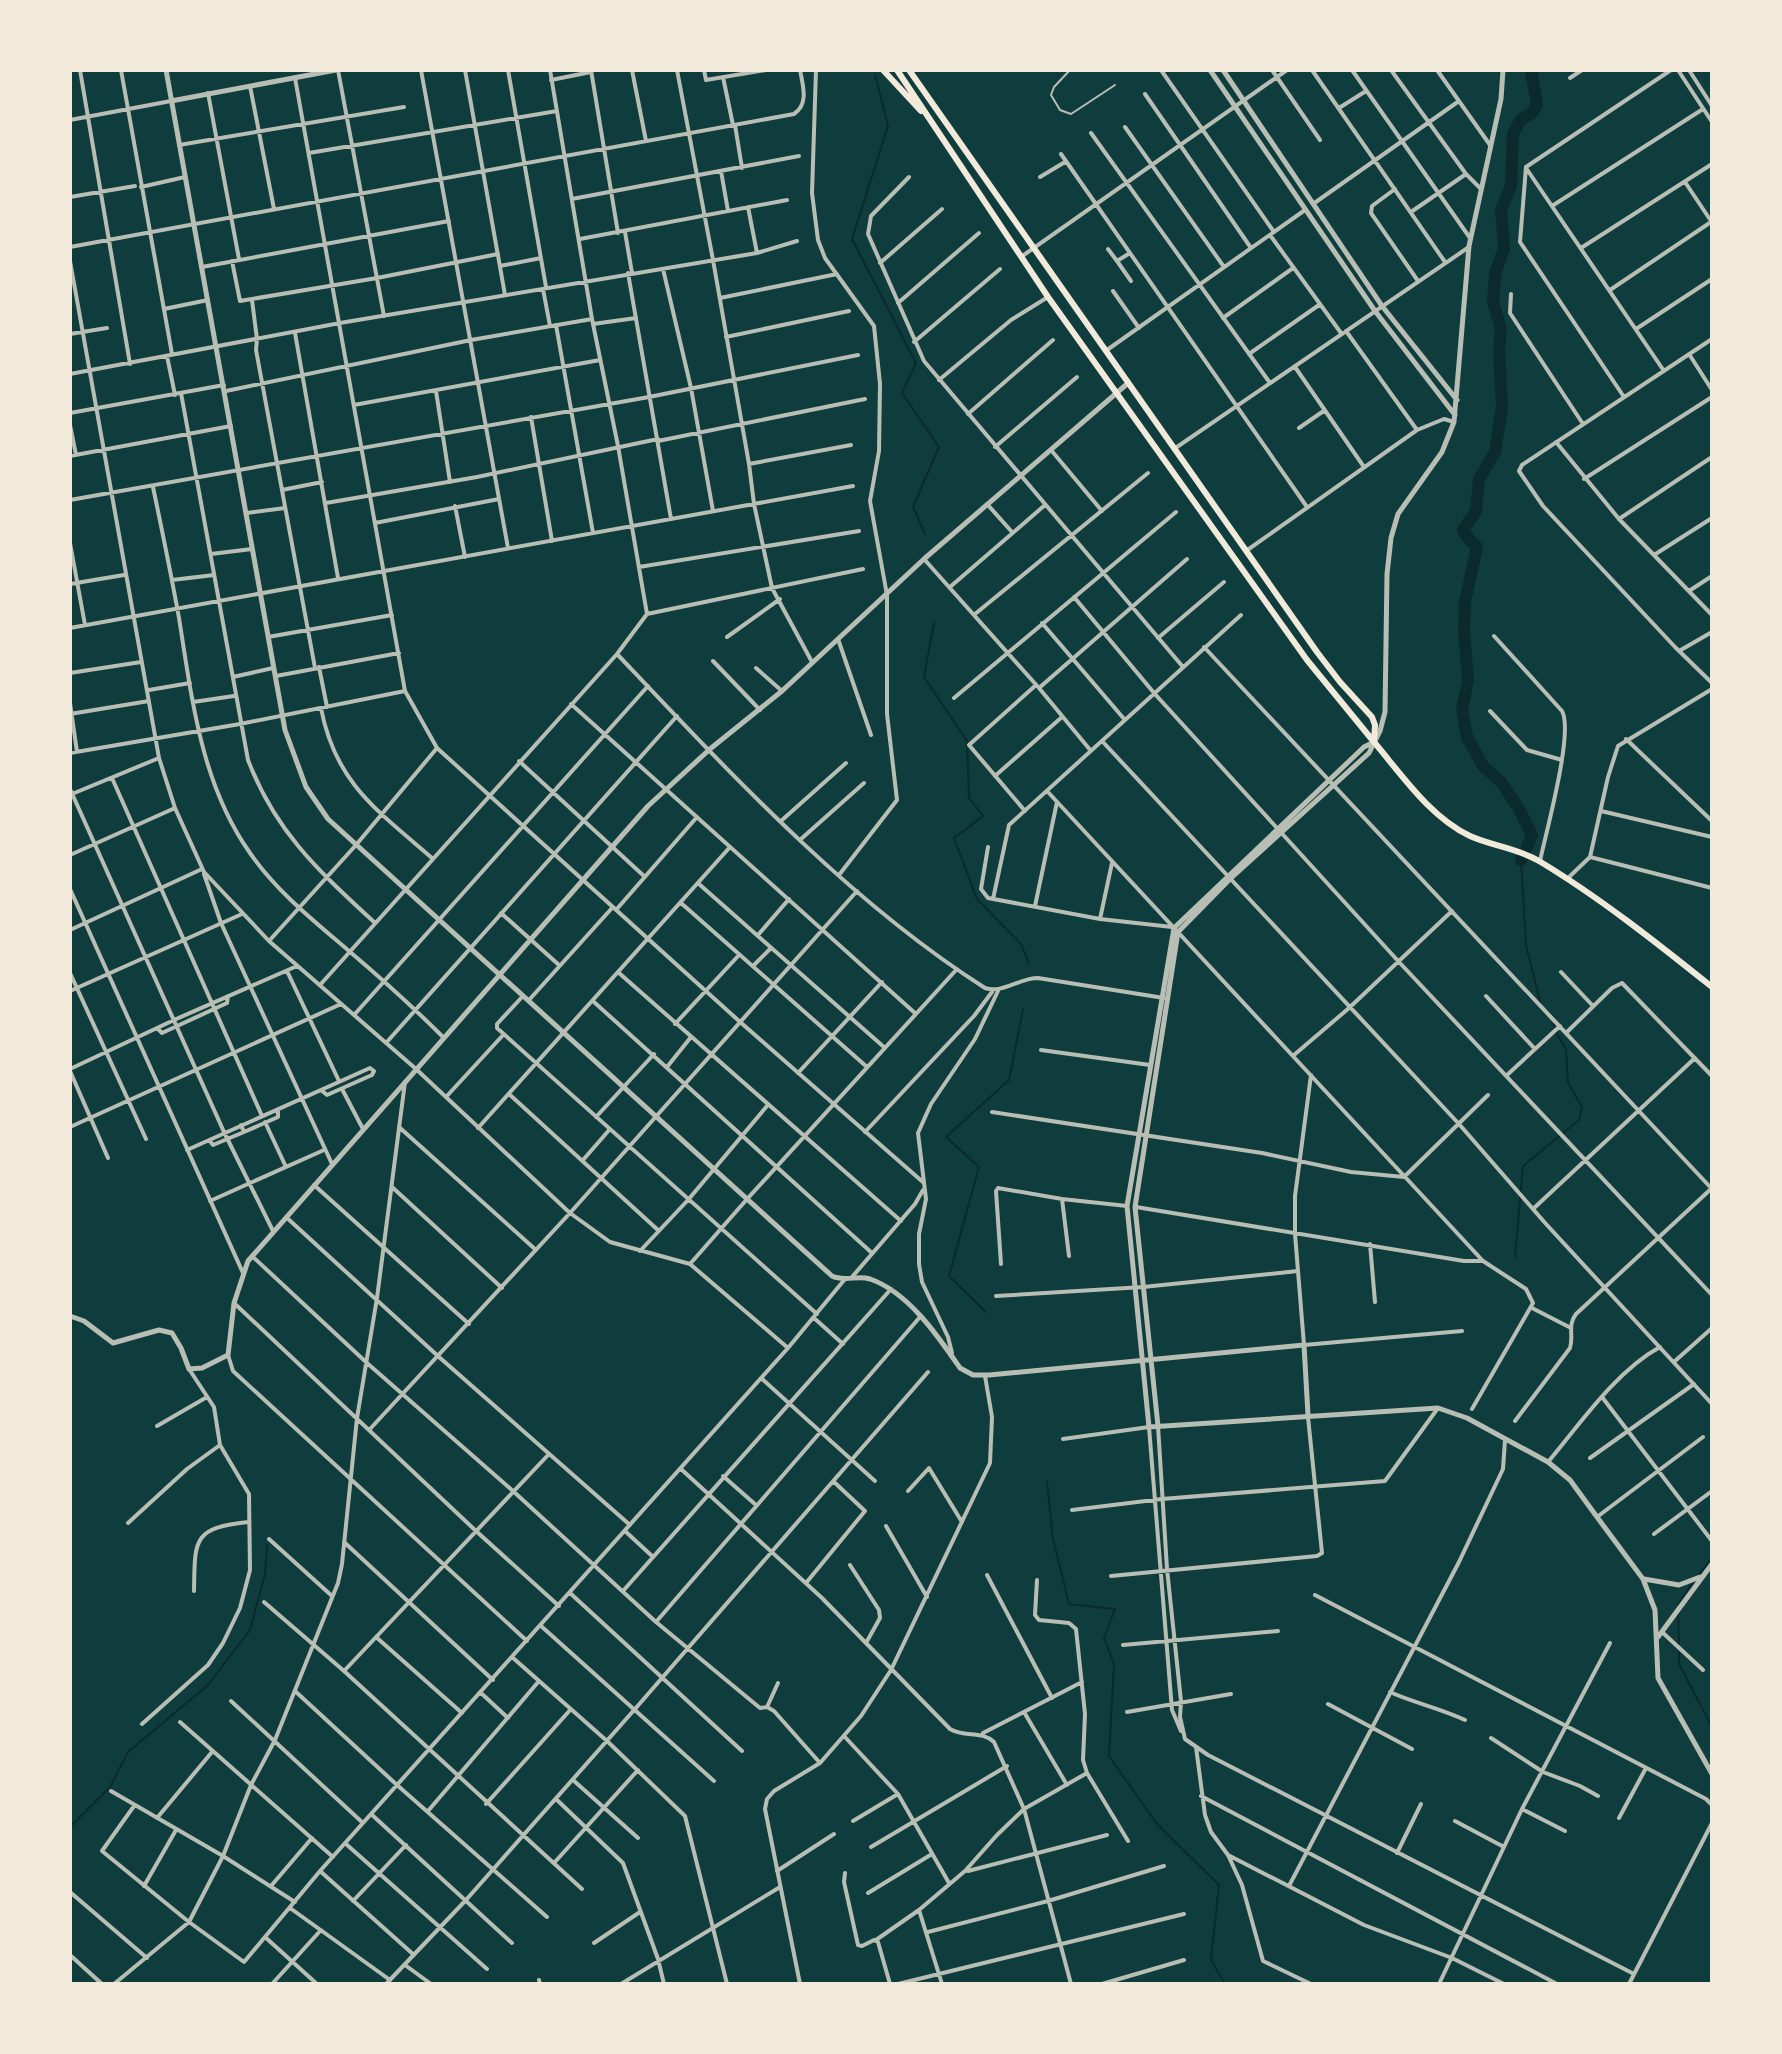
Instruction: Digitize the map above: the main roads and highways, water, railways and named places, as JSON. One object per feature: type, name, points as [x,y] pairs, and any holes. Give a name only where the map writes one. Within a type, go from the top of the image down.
[{"type":"main road","points":[[897,70],[1048,297],[1314,670],[1413,789],[1448,823],[1473,837],[1524,852],[1540,861],[1712,987]]},
{"type":"main road","points":[[909,70],[1245,551],[1340,682],[1372,717],[1374,742]]},
{"type":"main road","points":[[885,72],[939,131]]},
{"type":"waterway","points":[[1527,847],[1532,835],[1501,782],[1483,766],[1467,737],[1462,710],[1468,680],[1465,602],[1477,547],[1463,530],[1476,511],[1479,479],[1495,452],[1502,407],[1501,329],[1493,302],[1495,274],[1504,248],[1501,210],[1511,186],[1513,134],[1521,119],[1531,114],[1537,105],[1531,70]]},
{"type":"waterway","points":[[875,74],[888,126],[852,239],[916,363],[902,393],[939,447],[913,507],[925,534]]},
{"type":"waterway","points":[[934,622],[924,677],[967,741],[969,798],[983,816],[954,838],[977,899],[1021,944],[1029,964]]},
{"type":"waterway","points":[[1521,860],[1526,945],[1541,1005]]},
{"type":"waterway","points":[[986,1312],[949,1276],[979,1167],[946,1137],[1009,1080],[1023,1009]]},
{"type":"waterway","points":[[1515,1257],[1523,1166],[1579,1120],[1582,1107],[1568,1083],[1566,1049],[1555,1031],[1554,1023]]},
{"type":"waterway","points":[[1047,1482],[1053,1539],[1069,1604],[1115,1609],[1104,1638],[1114,1664],[1109,1756],[1157,1824],[1219,1885],[1211,1960],[1225,1984]]},
{"type":"waterway","points":[[70,1827],[110,1787],[128,1752],[208,1685],[250,1630],[265,1574],[267,1545]]},
{"type":"waterway","points":[[1698,1576],[1712,1558]]},
{"type":"waterway","points":[[1678,1605],[1694,1581]]},
{"type":"waterway","points":[[1678,1612],[1679,1645]]},
{"type":"waterway","points":[[1679,1652],[1679,1664],[1712,1727]]}]
